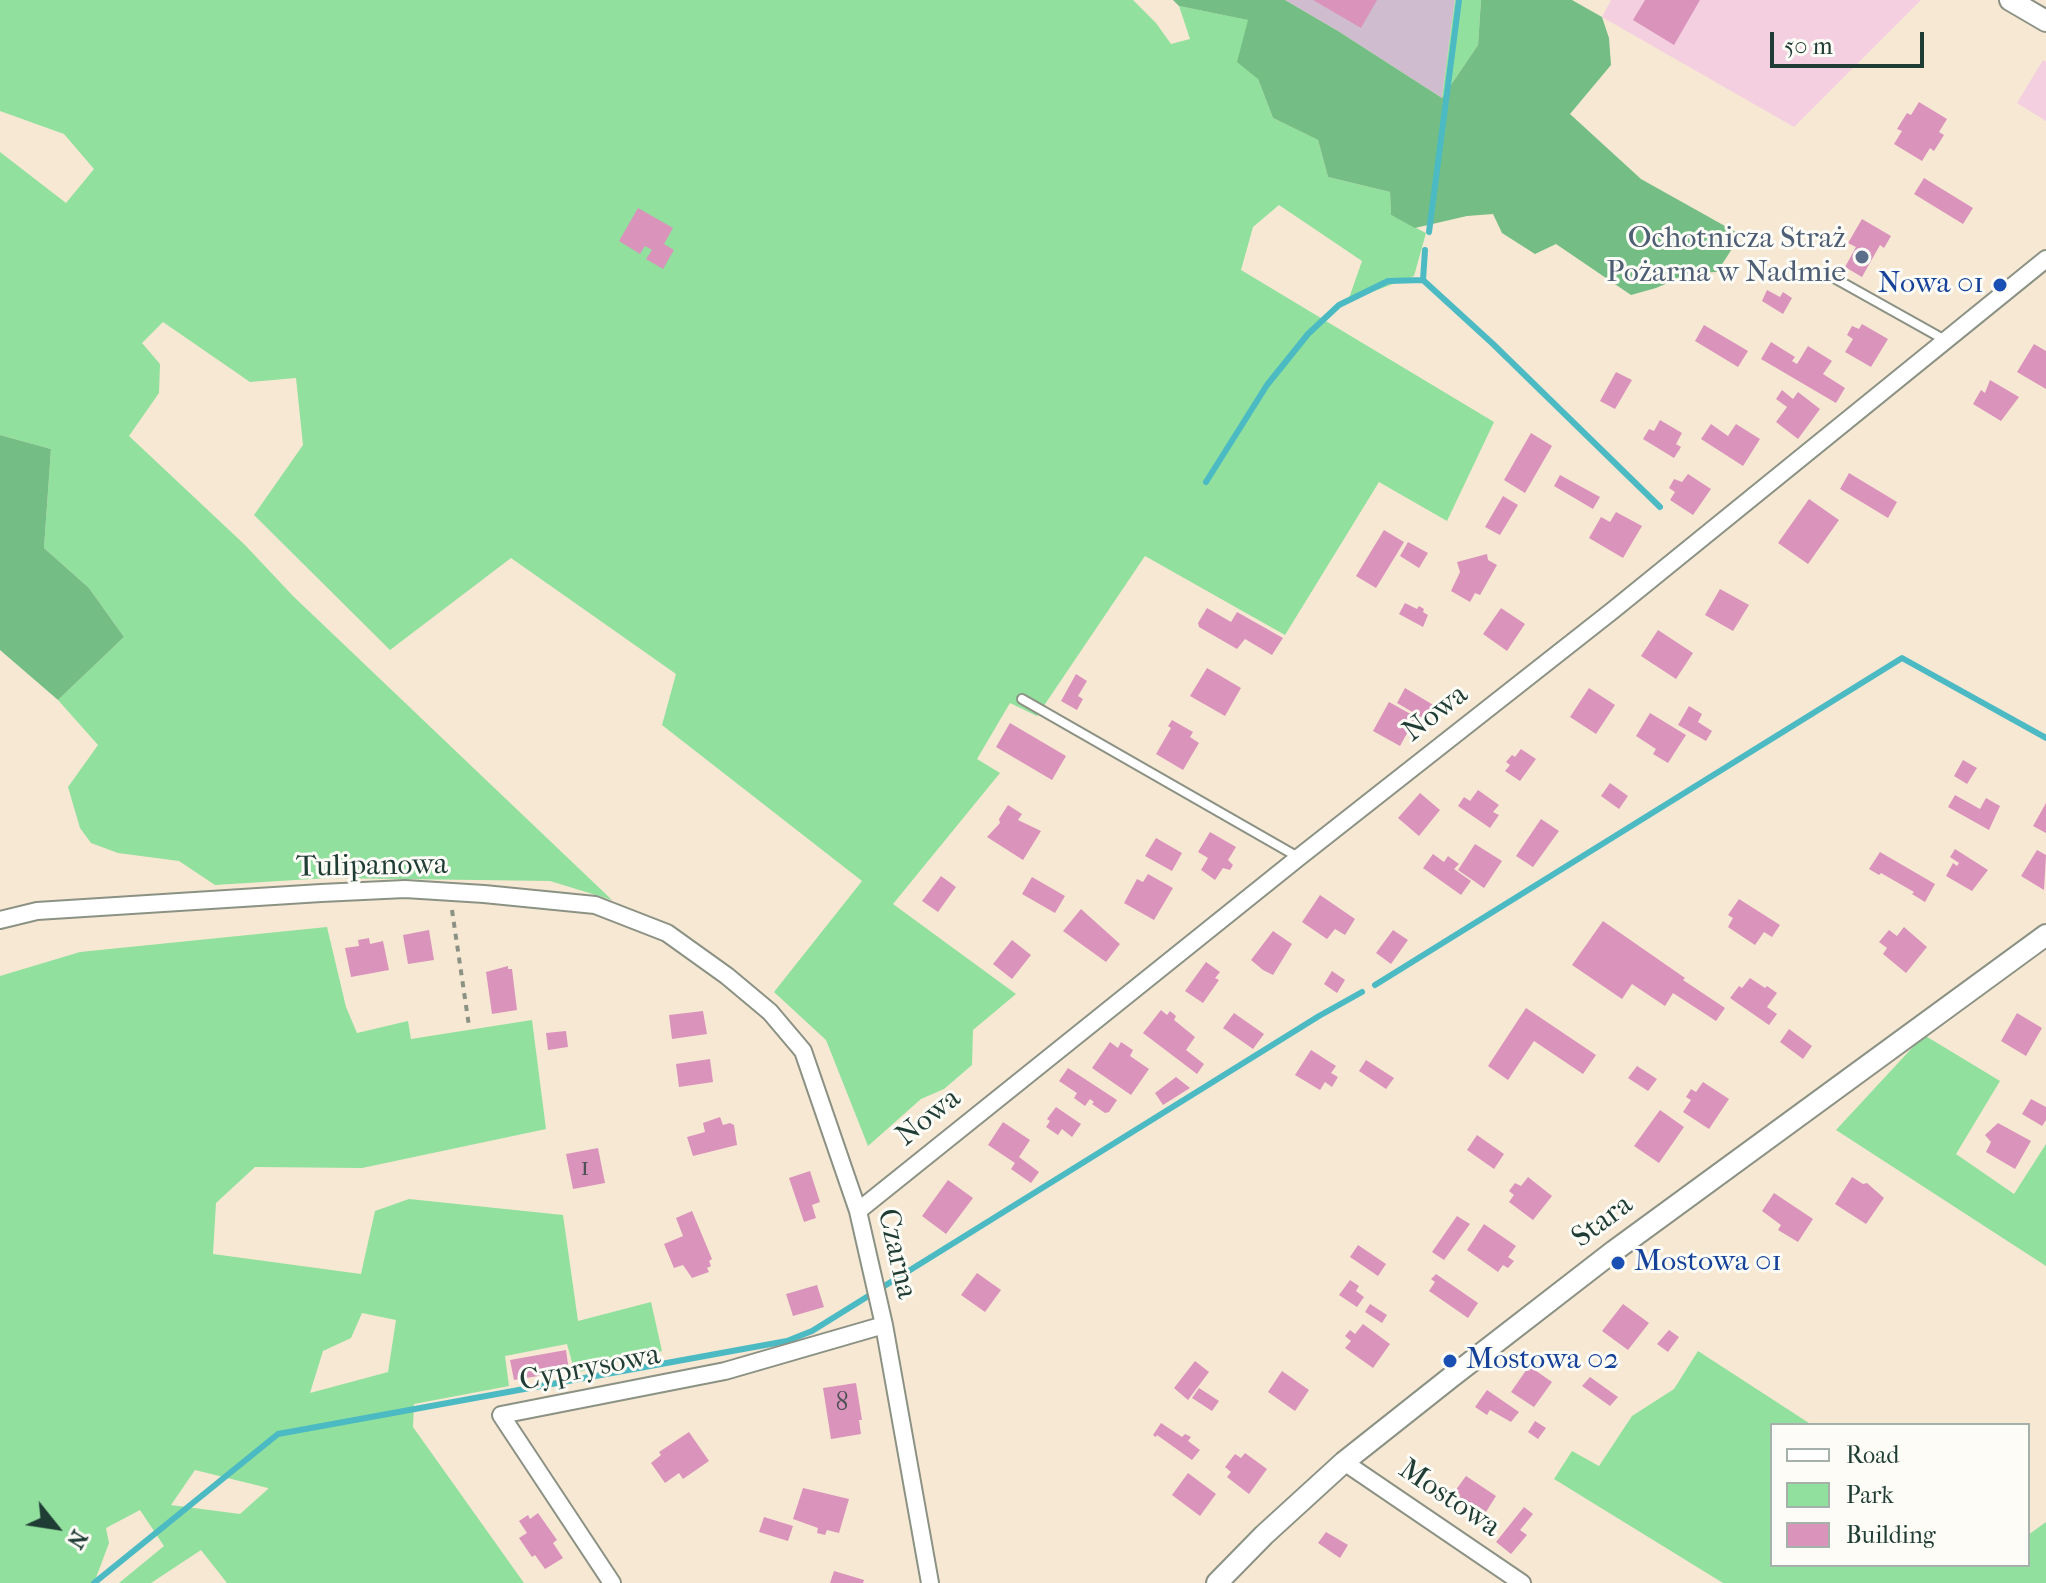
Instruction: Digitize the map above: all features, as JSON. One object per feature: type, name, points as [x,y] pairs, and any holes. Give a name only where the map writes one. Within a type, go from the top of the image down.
[{"type":"street","points":[[2010,0],[2046,21]]},
{"type":"street","name":"Nowa","points":[[858,1211],[1612,611],[2046,259]]},
{"type":"street","name":"Tulipanowa","points":[[0,920],[37,911],[321,893],[405,889],[450,892],[595,905],[667,933],[727,976]]},
{"type":"street","name":"Stara","points":[[1217,1583],[1344,1462],[1614,1251],[2046,935]]},
{"type":"street","name":"Czarna","points":[[727,976],[770,1012],[803,1051],[858,1211],[884,1325],[930,1583]]},
{"type":"street","name":"Cyprysowa","points":[[612,1583],[501,1415],[725,1371],[884,1325]]},
{"type":"street","name":"Mostowa","points":[[1344,1462],[1522,1583]]},
{"type":"lane","points":[[1827,274],[1945,341]]},
{"type":"lane","points":[[1022,699],[1298,858]]},
{"type":"path","points":[[450,892],[469,1026]]},
{"type":"shaded area","points":[[1285,0],[1455,0],[1442,98],[1338,31]]},
{"type":"shaded area","points":[[1611,0],[1921,0],[1794,127],[1602,17]]},
{"type":"shaded area","points":[[2043,60],[2046,62],[2046,121],[2017,103]]},
{"type":"green space","points":[[0,0],[1133,0],[1171,44],[1190,39],[1179,6],[1249,20],[1258,79],[1273,118],[1318,140],[1328,177],[1390,192],[1391,215],[1426,233],[1414,276],[1348,301],[1362,261],[1279,205],[1253,227],[1241,270],[1494,422],[1447,521],[1379,482],[1285,635],[1145,556],[1037,716],[1010,703],[977,759],[1000,773],[893,904],[1016,994],[973,1030],[972,1065],[944,1089],[921,1099],[868,1146],[826,1040],[774,992],[862,881],[662,725],[676,674],[511,558],[390,650],[254,515],[303,445],[296,378],[250,382],[163,322],[142,343],[160,364],[159,393],[129,436],[612,900],[550,881],[328,878],[215,885],[179,861],[118,853],[91,843],[80,828],[68,787],[98,745],[58,700],[124,637],[89,588],[44,548],[51,449],[0,435],[0,152],[66,203],[94,169],[64,134],[0,111]]},
{"type":"green space","points":[[1173,0],[1285,0],[1442,98],[1478,45],[1481,0],[1572,0],[1602,17],[1609,38],[1611,65],[1570,114],[1641,179],[1741,235],[1717,272],[1691,273],[1631,295],[1556,244],[1535,254],[1502,233],[1493,214],[1467,216],[1415,228],[1391,215],[1390,192],[1328,177],[1318,140],[1273,118],[1258,79],[1237,62],[1248,20],[1179,6]]},
{"type":"green space","points":[[1455,0],[1481,0],[1478,45],[1442,98]]},
{"type":"green space","points":[[0,435],[51,449],[44,548],[89,588],[124,637],[58,700],[0,650]]},
{"type":"green space","points":[[327,927],[346,1007],[357,1033],[408,1021],[411,1039],[532,1020],[546,1129],[362,1168],[255,1167],[216,1203],[213,1254],[361,1274],[375,1211],[409,1199],[563,1215],[578,1321],[651,1302],[662,1351],[575,1373],[567,1344],[505,1356],[509,1386],[414,1404],[413,1427],[524,1583],[227,1583],[201,1550],[151,1583],[119,1583],[164,1546],[140,1510],[106,1528],[109,1543],[94,1583],[0,1583],[0,976],[80,952]],"holes":[[[362,1313],[396,1320],[388,1372],[310,1393],[323,1351],[351,1338]],[[195,1470],[268,1488],[268,1489],[240,1514],[171,1505]]]},
{"type":"green space","points":[[1924,1035],[2000,1081],[1956,1154],[2014,1194],[2046,1144],[2046,1266],[1836,1130]]},
{"type":"green space","points":[[1698,1351],[1809,1423],[1770,1423],[1770,1567],[2030,1567],[2030,1534],[2046,1522],[2046,1583],[1723,1583],[1554,1479],[1572,1451],[1599,1466],[1632,1416],[1674,1389]]},
{"type":"building","points":[[1313,0],[1377,0],[1361,28]]},
{"type":"building","points":[[1645,0],[1700,0],[1674,45],[1633,20]]},
{"type":"building","points":[[1919,102],[1947,119],[1939,132],[1944,135],[1934,151],[1930,148],[1922,161],[1894,144],[1902,131],[1897,129]]},
{"type":"building","points":[[1924,178],[1973,208],[1963,224],[1914,194]]},
{"type":"building","points":[[638,208],[673,228],[664,244],[674,250],[663,269],[646,259],[652,250],[645,246],[640,254],[619,241]]},
{"type":"building","name":"Ochotnicza Straż Pożarna w Nadmie","points":[[1862,219],[1891,236],[1884,248],[1880,245],[1862,277],[1845,267],[1856,247],[1848,243]]},
{"type":"building","points":[[1767,290],[1780,297],[1783,292],[1792,298],[1783,314],[1762,301]]},
{"type":"building","points":[[1862,324],[1888,339],[1871,367],[1845,352],[1853,339],[1847,335],[1852,326],[1859,329]]},
{"type":"building","points":[[1704,325],[1748,351],[1738,367],[1695,341]]},
{"type":"building","points":[[1771,342],[1795,357],[1792,361],[1797,364],[1808,346],[1832,361],[1823,374],[1845,388],[1836,403],[1761,359]]},
{"type":"building","points":[[2034,344],[2046,351],[2046,389],[2017,372]]},
{"type":"building","points":[[1616,372],[1632,380],[1615,409],[1600,401]]},
{"type":"building","points":[[1990,380],[2019,397],[2001,421],[1973,404],[1981,390],[1985,393]]},
{"type":"building","points":[[1782,390],[1793,399],[1798,392],[1820,409],[1798,439],[1776,422],[1787,407],[1776,399]]},
{"type":"building","points":[[1660,420],[1682,433],[1676,444],[1681,447],[1674,458],[1643,439],[1649,429],[1654,431]]},
{"type":"building","points":[[1711,424],[1728,436],[1736,424],[1760,439],[1743,466],[1701,439]]},
{"type":"building","points":[[1531,433],[1552,446],[1525,493],[1504,480]]},
{"type":"building","points":[[1849,473],[1897,502],[1888,518],[1840,489]]},
{"type":"building","points":[[1688,474],[1711,489],[1693,515],[1670,500],[1675,492],[1669,488],[1674,479],[1682,482]]},
{"type":"building","points":[[1560,475],[1600,497],[1593,509],[1554,486]]},
{"type":"building","points":[[1503,496],[1518,505],[1500,535],[1485,527]]},
{"type":"building","points":[[1809,499],[1839,520],[1808,564],[1778,543]]},
{"type":"building","points":[[1616,512],[1642,526],[1623,558],[1589,538],[1601,517],[1610,522]]},
{"type":"building","points":[[1384,530],[1404,542],[1376,588],[1356,576]]},
{"type":"building","points":[[1408,542],[1428,553],[1419,568],[1400,556]]},
{"type":"building","points":[[1487,554],[1488,560],[1497,565],[1480,595],[1475,593],[1470,602],[1451,591],[1460,572],[1457,562]]},
{"type":"building","points":[[1720,589],[1749,605],[1733,631],[1705,615]]},
{"type":"building","points":[[1405,603],[1424,609],[1423,612],[1428,615],[1423,627],[1399,614]]},
{"type":"building","points":[[1207,608],[1231,622],[1237,612],[1283,638],[1272,655],[1245,639],[1237,649],[1199,627],[1198,623]]},
{"type":"building","points":[[1501,608],[1525,624],[1507,651],[1483,634]]},
{"type":"building","points":[[1658,630],[1693,653],[1676,679],[1641,656]]},
{"type":"building","points":[[1207,668],[1241,688],[1225,716],[1190,696]]},
{"type":"building","points":[[1076,674],[1087,681],[1078,696],[1083,699],[1077,710],[1061,701]]},
{"type":"building","points":[[1405,688],[1435,706],[1426,720],[1397,703]]},
{"type":"building","points":[[1589,688],[1615,705],[1596,734],[1570,717]]},
{"type":"building","points":[[1389,702],[1416,717],[1400,746],[1373,731]]},
{"type":"building","points":[[1689,706],[1702,714],[1698,722],[1712,731],[1706,741],[1678,725]]},
{"type":"building","points":[[1650,713],[1686,735],[1668,763],[1653,754],[1656,749],[1636,736]]},
{"type":"building","points":[[1172,720],[1193,732],[1190,737],[1199,743],[1183,770],[1156,754],[1171,728],[1168,726]]},
{"type":"building","points":[[1010,723],[1066,756],[1052,780],[996,747]]},
{"type":"building","points":[[1521,749],[1536,759],[1520,781],[1505,771],[1510,765],[1506,762]]},
{"type":"building","points":[[1963,760],[1977,768],[1967,784],[1954,776]]},
{"type":"building","points":[[1610,783],[1628,796],[1619,809],[1601,796]]},
{"type":"building","points":[[1478,790],[1499,805],[1493,812],[1499,815],[1490,828],[1458,806],[1464,797],[1470,801]]},
{"type":"building","points":[[1420,793],[1440,810],[1419,836],[1398,818]]},
{"type":"building","points":[[1955,795],[1980,809],[1986,798],[2000,806],[1989,830],[1948,807]]},
{"type":"building","points":[[2046,803],[2046,833],[2033,826]]},
{"type":"building","points":[[1008,805],[1022,814],[1018,820],[1041,831],[1023,860],[987,837],[1000,823],[999,819]]},
{"type":"building","points":[[1541,819],[1559,831],[1533,867],[1516,856]]},
{"type":"building","points":[[1210,832],[1236,847],[1228,860],[1233,865],[1230,870],[1223,868],[1215,880],[1201,870],[1208,858],[1198,852]]},
{"type":"building","points":[[1156,838],[1182,853],[1172,871],[1145,856]]},
{"type":"building","points":[[1475,844],[1502,861],[1484,888],[1458,870]]},
{"type":"building","points":[[1955,849],[1988,870],[1972,891],[1946,876],[1953,863],[1957,866],[1959,863],[1950,857]]},
{"type":"building","points":[[2037,850],[2046,855],[2044,890],[2021,876]]},
{"type":"building","points":[[1880,852],[1935,884],[1925,902],[1912,894],[1914,892],[1869,869]]},
{"type":"building","points":[[1433,854],[1444,862],[1448,856],[1459,864],[1454,869],[1471,881],[1461,895],[1423,868]]},
{"type":"building","points":[[1148,874],[1173,888],[1154,920],[1124,903],[1137,879],[1143,882]]},
{"type":"building","points":[[941,876],[956,887],[938,912],[922,901]]},
{"type":"building","points":[[1032,877],[1065,896],[1055,913],[1022,894]]},
{"type":"building","points":[[1320,895],[1355,919],[1345,935],[1335,929],[1327,939],[1302,922]]},
{"type":"building","points":[[1739,899],[1780,925],[1772,937],[1764,932],[1755,945],[1728,927],[1733,918],[1728,915]]},
{"type":"building","points":[[1081,909],[1120,944],[1106,962],[1063,931]]},
{"type":"building","points":[[1603,921],[1725,1008],[1716,1021],[1673,993],[1665,1006],[1632,984],[1622,999],[1572,965]]},
{"type":"building","points":[[1904,927],[1927,947],[1906,973],[1883,954],[1887,948],[1879,942],[1889,930],[1897,936]]},
{"type":"building","points":[[429,930],[434,960],[408,964],[403,935]]},
{"type":"building","points":[[1393,930],[1408,940],[1391,964],[1376,953]]},
{"type":"building","points":[[1273,931],[1292,944],[1273,975],[1251,960]]},
{"type":"building","points":[[369,938],[370,944],[383,941],[389,970],[351,977],[345,948],[359,946],[358,940]]},
{"type":"building","points":[[1012,940],[1031,955],[1012,979],[993,964]]},
{"type":"building","points":[[1206,962],[1220,972],[1215,978],[1219,980],[1203,1003],[1185,991]]},
{"type":"building","points":[[508,966],[512,969],[517,1010],[492,1014],[486,972]]},
{"type":"building","points":[[1332,971],[1345,980],[1337,993],[1324,984]]},
{"type":"building","points":[[1750,978],[1777,993],[1767,1007],[1777,1014],[1769,1025],[1730,998]]},
{"type":"building","points":[[1526,1008],[1596,1055],[1583,1074],[1534,1041],[1508,1080],[1488,1066]]},
{"type":"building","points":[[1161,1010],[1167,1015],[1170,1011],[1176,1016],[1174,1020],[1195,1037],[1186,1050],[1204,1064],[1197,1074],[1143,1033]]},
{"type":"building","points":[[703,1011],[707,1034],[672,1039],[669,1015]]},
{"type":"building","points":[[1234,1013],[1264,1034],[1253,1049],[1223,1028]]},
{"type":"building","points":[[2017,1013],[2042,1028],[2026,1056],[2001,1041]]},
{"type":"building","points":[[1789,1029],[1812,1046],[1803,1059],[1780,1042]]},
{"type":"building","points":[[566,1031],[568,1047],[548,1050],[546,1033]]},
{"type":"building","points":[[1110,1042],[1118,1048],[1121,1042],[1133,1050],[1130,1056],[1149,1069],[1131,1095],[1092,1068]]},
{"type":"building","points":[[1311,1050],[1336,1066],[1331,1073],[1338,1077],[1332,1087],[1325,1082],[1320,1090],[1295,1075]]},
{"type":"building","points":[[710,1059],[713,1082],[679,1087],[676,1064]]},
{"type":"building","points":[[1366,1060],[1394,1078],[1386,1089],[1359,1071]]},
{"type":"building","points":[[1637,1066],[1657,1079],[1648,1091],[1628,1078]]},
{"type":"building","points":[[1068,1068],[1117,1100],[1109,1112],[1105,1113],[1090,1099],[1085,1106],[1074,1098],[1077,1093],[1059,1081]]},
{"type":"building","points":[[1176,1077],[1190,1088],[1163,1105],[1155,1093]]},
{"type":"building","points":[[1703,1082],[1729,1099],[1709,1129],[1683,1112],[1691,1100],[1686,1097],[1691,1089],[1696,1092]]},
{"type":"building","points":[[2031,1099],[2046,1107],[2046,1120],[2042,1126],[2022,1114]]},
{"type":"building","points":[[1056,1107],[1081,1124],[1072,1137],[1062,1129],[1058,1135],[1046,1127],[1050,1121],[1047,1119]]},
{"type":"building","points":[[1660,1110],[1684,1127],[1659,1163],[1634,1146]]},
{"type":"building","points":[[720,1117],[723,1125],[734,1125],[737,1145],[693,1156],[687,1137],[705,1132],[703,1123]]},
{"type":"building","points":[[1003,1122],[1030,1140],[1019,1157],[1039,1172],[1031,1183],[1011,1169],[1015,1163],[988,1145]]},
{"type":"building","points":[[1998,1123],[2031,1141],[2015,1169],[1986,1152],[1991,1142],[1985,1135]]},
{"type":"building","points":[[1477,1135],[1504,1154],[1494,1169],[1467,1150]]},
{"type":"building","points":[[598,1148],[605,1183],[573,1189],[566,1154]]},
{"type":"building","points":[[810,1171],[820,1202],[812,1205],[816,1218],[804,1222],[789,1178]]},
{"type":"building","points":[[1528,1177],[1552,1196],[1533,1220],[1509,1202],[1514,1195],[1509,1191],[1515,1183],[1521,1186]]},
{"type":"building","points":[[1852,1177],[1863,1184],[1867,1183],[1884,1198],[1866,1224],[1835,1204]]},
{"type":"building","points":[[948,1180],[973,1198],[946,1234],[922,1216]]},
{"type":"building","points":[[1774,1193],[1813,1219],[1798,1242],[1778,1230],[1781,1225],[1762,1211]]},
{"type":"building","points":[[692,1211],[712,1259],[709,1261],[711,1266],[707,1268],[709,1272],[692,1278],[683,1265],[674,1268],[664,1244],[683,1236],[676,1218]]},
{"type":"building","points":[[1457,1216],[1470,1224],[1444,1260],[1432,1252]]},
{"type":"building","points":[[1484,1224],[1516,1246],[1508,1257],[1514,1261],[1508,1268],[1503,1265],[1498,1272],[1467,1250]]},
{"type":"building","points":[[1358,1245],[1386,1264],[1378,1276],[1350,1257]]},
{"type":"building","points":[[977,1273],[1001,1290],[985,1312],[961,1295]]},
{"type":"building","points":[[1436,1274],[1478,1303],[1468,1318],[1429,1291],[1435,1282],[1431,1279]]},
{"type":"building","points":[[1350,1280],[1359,1286],[1356,1291],[1364,1297],[1357,1307],[1339,1295]]},
{"type":"building","points":[[817,1285],[824,1307],[793,1316],[786,1294]]},
{"type":"building","points":[[1370,1304],[1387,1315],[1382,1323],[1365,1312]]},
{"type":"building","points":[[1623,1304],[1649,1323],[1628,1350],[1602,1331]]},
{"type":"building","points":[[1363,1324],[1390,1344],[1373,1368],[1345,1348],[1351,1341],[1345,1336],[1350,1330],[1355,1334]]},
{"type":"building","points":[[1669,1330],[1679,1337],[1668,1352],[1657,1344]]},
{"type":"building","points":[[566,1350],[569,1371],[514,1380],[510,1360]]},
{"type":"building","points":[[1195,1361],[1209,1372],[1188,1400],[1174,1388]]},
{"type":"building","points":[[1529,1366],[1552,1382],[1534,1407],[1511,1392]]},
{"type":"building","points":[[1282,1371],[1309,1390],[1295,1411],[1268,1392]]},
{"type":"building","points":[[1590,1377],[1618,1397],[1610,1406],[1582,1386]]},
{"type":"building","points":[[856,1383],[861,1434],[831,1439],[823,1388]]},
{"type":"building","points":[[1199,1388],[1219,1401],[1212,1411],[1192,1398]]},
{"type":"building","points":[[1487,1390],[1519,1412],[1511,1422],[1490,1410],[1487,1415],[1475,1407]]},
{"type":"building","points":[[1535,1421],[1546,1428],[1538,1439],[1528,1432]]},
{"type":"building","points":[[1161,1423],[1182,1437],[1185,1434],[1191,1437],[1188,1441],[1200,1450],[1192,1460],[1153,1435]]},
{"type":"building","points":[[689,1432],[709,1461],[683,1479],[679,1473],[665,1483],[651,1463],[661,1455],[659,1452]]},
{"type":"building","points":[[1245,1453],[1267,1469],[1249,1494],[1227,1477],[1231,1472],[1225,1467],[1235,1454],[1241,1458]]},
{"type":"building","points":[[1188,1473],[1216,1494],[1200,1516],[1172,1495]]},
{"type":"building","points":[[1466,1476],[1496,1496],[1486,1512],[1476,1505],[1472,1510],[1456,1500],[1460,1494],[1455,1491]]},
{"type":"building","points":[[803,1488],[849,1499],[839,1533],[827,1530],[825,1535],[817,1533],[818,1528],[793,1519]]},
{"type":"building","points":[[1524,1507],[1533,1514],[1520,1530],[1527,1535],[1511,1554],[1496,1542]]},
{"type":"building","points":[[538,1513],[557,1540],[553,1543],[563,1558],[545,1569],[519,1538],[527,1533],[519,1521],[528,1515],[530,1519]]},
{"type":"building","points":[[764,1517],[793,1526],[788,1541],[759,1532]]},
{"type":"building","points":[[1326,1532],[1348,1545],[1340,1558],[1318,1543]]},
{"type":"building","points":[[834,1571],[864,1580],[863,1583],[830,1583]]},
{"type":"waterway","points":[[1429,232],[1459,0]]},
{"type":"waterway","points":[[1425,250],[1423,280],[1660,507]]},
{"type":"waterway","points":[[1206,482],[1267,385],[1308,334],[1339,305],[1388,281],[1423,280]]},
{"type":"waterway","points":[[1375,985],[1902,658],[2046,738]]},
{"type":"waterway","points":[[94,1583],[278,1434],[787,1341],[812,1331],[1362,992]]},
{"type":"place","name":"Ochotnicza Straż Pożarna w Nadmie","points":[[1862,257]]},
{"type":"place","name":"Nowa 01","points":[[2000,285]]},
{"type":"place","name":"Mostowa 01","points":[[1618,1263]]},
{"type":"place","name":"Mostowa 02","points":[[1450,1361]]}]
